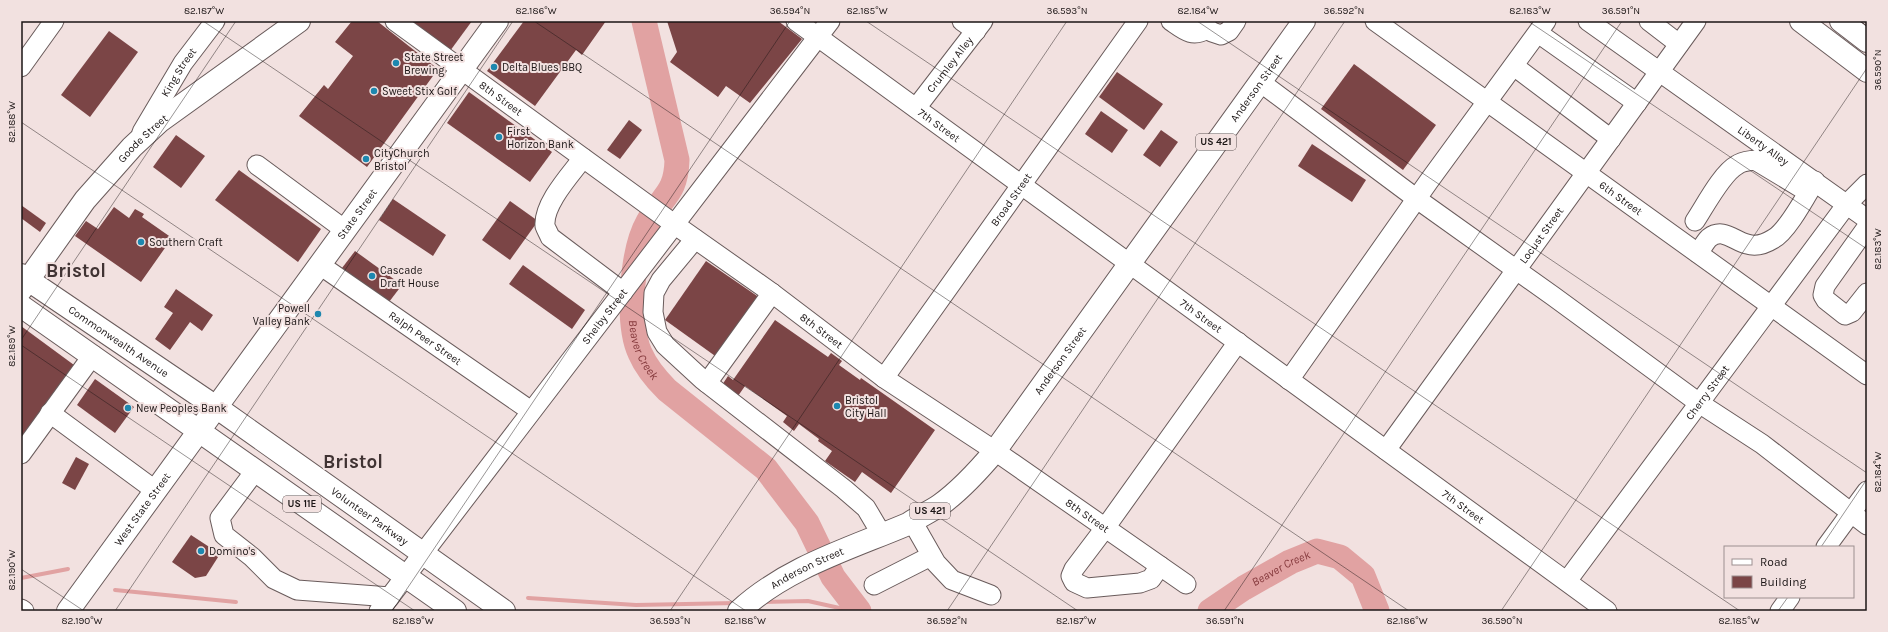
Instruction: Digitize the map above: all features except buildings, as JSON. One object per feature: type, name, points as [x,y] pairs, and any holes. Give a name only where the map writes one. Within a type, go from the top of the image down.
[{"type":"main road","name":"Goode Street","points":[[23,281],[85,200],[132,147],[160,121],[299,21]]},
{"type":"main road","name":"State Street","points":[[216,408],[497,21]]},
{"type":"main road","name":"Anderson Street","points":[[739,611],[768,587],[787,575],[882,535],[912,521],[940,505],[980,469],[995,451],[1304,21]]},
{"type":"main road","points":[[1801,21],[1867,71]]},
{"type":"main road","points":[[1841,21],[1867,41]]},
{"type":"main road","name":"Commonwealth Avenue","points":[[23,281],[216,408]]},
{"type":"main road","name":"US 11E","points":[[21,306],[200,430],[255,471],[455,611]]},
{"type":"main road","name":"West State Street","points":[[68,611],[216,408]]},
{"type":"main road","name":"Volunteer Parkway","points":[[216,408],[504,611]]},
{"type":"street","points":[[21,67],[54,21]]},
{"type":"street","name":"King Street","points":[[132,147],[184,63],[215,21]]},
{"type":"street","points":[[395,21],[462,70]]},
{"type":"street","name":"7th Street","points":[[796,21],[1607,611]]},
{"type":"street","name":"Shelby Street","points":[[384,604],[623,292],[670,221],[830,21]]},
{"type":"street","name":"Broad Street","points":[[884,378],[1138,21]]},
{"type":"street","points":[[1171,21],[1187,33],[1200,33],[1203,25],[1221,35],[1229,31],[1236,21]]},
{"type":"street","name":"6th Street","points":[[1375,21],[1867,375]]},
{"type":"street","name":"Liberty Alley","points":[[1588,21],[1659,72],[1812,187],[1847,204],[1867,219]]},
{"type":"street","points":[[1649,21],[1679,44]]},
{"type":"street","name":"Locust Street","points":[[1386,450],[1696,21]]},
{"type":"street","name":"Crumley Alley","points":[[916,108],[974,24]]},
{"type":"street","points":[[1289,380],[1417,199],[1542,27],[1637,103]]},
{"type":"street","points":[[1514,66],[1611,139]]},
{"type":"street","name":"8th Street","points":[[462,70],[642,201],[772,293],[884,378],[995,451],[1186,584]]},
{"type":"street","points":[[1260,82],[1417,199],[1559,300],[1699,403],[1762,444],[1867,525]]},
{"type":"street","points":[[583,158],[552,201],[547,214],[545,226],[550,237],[623,292]]},
{"type":"street","points":[[1670,233],[1678,225],[1685,221],[1695,221],[1707,224],[1720,234],[1732,236],[1746,244],[1758,245],[1775,239],[1793,217],[1812,187],[1755,160],[1747,161],[1736,165],[1721,182],[1695,221]]},
{"type":"street","points":[[257,165],[345,230]]},
{"type":"street","name":"Cherry Street","points":[[1567,582],[1847,204],[1867,184]]},
{"type":"street","points":[[1867,227],[1825,286],[1823,295],[1826,300],[1840,312],[1849,315],[1867,293]]},
{"type":"street","points":[[1698,253],[1710,238],[1720,234]]},
{"type":"street","points":[[695,239],[657,286],[654,293],[653,312],[657,332],[665,344],[707,383],[844,489],[866,508],[882,535]]},
{"type":"street","name":"Ralph Peer Street","points":[[320,265],[532,411]]},
{"type":"street","points":[[639,270],[657,286]]},
{"type":"street","points":[[707,383],[772,293]]},
{"type":"street","points":[[1160,566],[1151,578],[1140,583],[1087,588],[1074,582],[1071,576],[1074,569],[1106,528],[1238,342]]},
{"type":"street","points":[[21,454],[93,355]]},
{"type":"street","points":[[50,414],[156,491]]},
{"type":"street","points":[[255,471],[220,518],[224,535],[252,557],[274,579],[297,590],[384,604]]},
{"type":"street","points":[[1827,546],[1867,491]]},
{"type":"street","points":[[912,521],[931,556],[952,580],[991,595]]},
{"type":"street","points":[[874,585],[931,556]]},
{"type":"street","points":[[1780,611],[1789,598]]},
{"type":"waterway","name":"Beaver Creek","points":[[644,21],[677,160],[676,172],[671,188],[648,222],[642,234],[638,250],[632,306],[633,324],[640,353],[652,373],[667,390],[766,469],[807,523],[833,577],[859,611]]},
{"type":"waterway","name":"Beaver Creek","points":[[1210,611],[1244,588],[1290,562],[1317,551],[1340,557],[1363,576],[1377,611]]},
{"type":"waterway","points":[[21,578],[68,569]]},
{"type":"waterway","points":[[115,590],[236,602]]},
{"type":"waterway","points":[[528,598],[636,605],[736,603]]},
{"type":"waterway","points":[[762,602],[808,601],[853,611]]},
{"type":"place","name":"State Street Brewing","points":[[396,63]]},
{"type":"place","name":"Delta Blues BBQ","points":[[494,67]]},
{"type":"place","name":"Sweet Stix Golf","points":[[374,91]]},
{"type":"place","name":"First Horizon Bank","points":[[499,137]]},
{"type":"place","name":"CityChurch Bristol","points":[[366,159]]},
{"type":"place","name":"Southern Craft","points":[[141,242]]},
{"type":"place","name":"Cascade Draft House","points":[[372,276]]},
{"type":"place","name":"Powell Valley Bank","points":[[318,314]]},
{"type":"place","name":"Bristol City Hall","points":[[837,406]]},
{"type":"place","name":"New Peoples Bank","points":[[128,408]]},
{"type":"place","name":"Domino's","points":[[201,551]]},
{"type":"district","name":"Bristol","points":[[76,271]]},
{"type":"district","name":"Bristol","points":[[353,462]]}]
